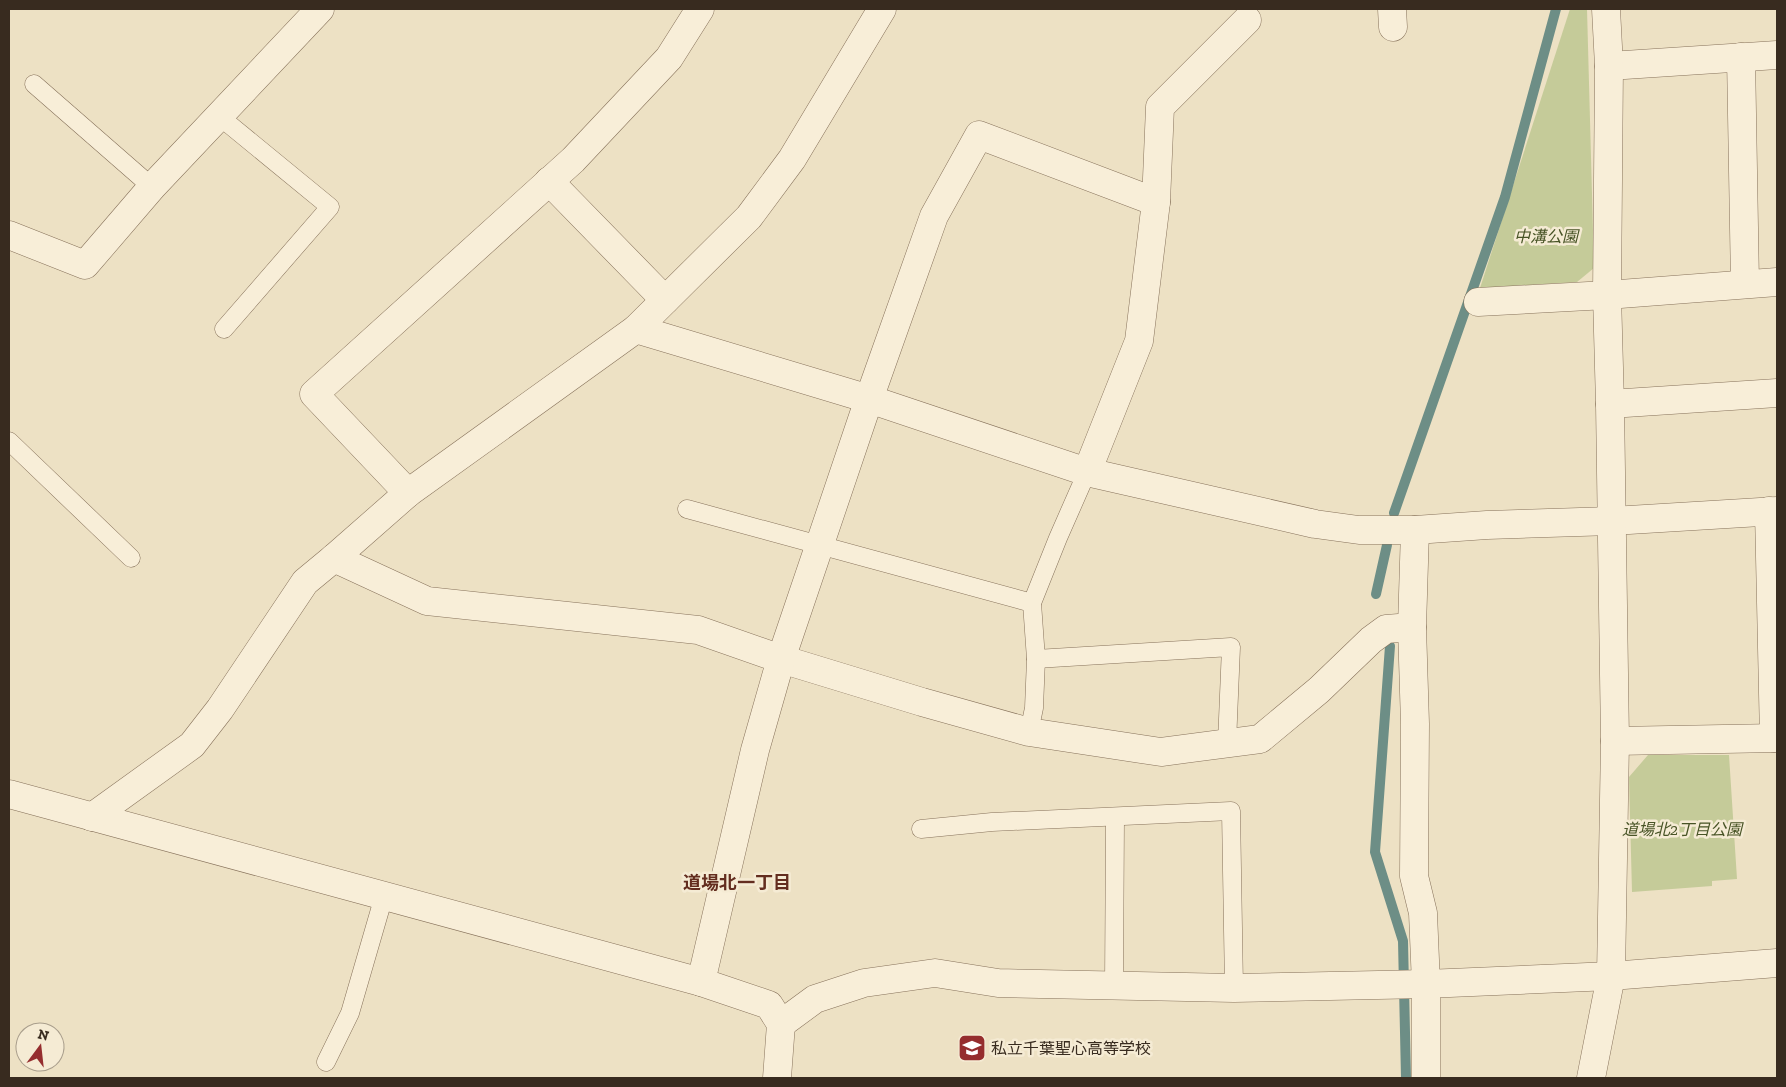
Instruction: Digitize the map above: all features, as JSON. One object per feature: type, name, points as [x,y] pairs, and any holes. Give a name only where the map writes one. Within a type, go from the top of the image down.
[{"type":"street","points":[[9,234],[85,265],[152,186],[320,9]]},
{"type":"street","points":[[408,493],[314,394],[574,160],[669,58],[700,9]]},
{"type":"street","points":[[92,817],[192,745],[220,709],[305,582],[408,493],[636,328],[749,217],[792,160],[882,9]]},
{"type":"street","points":[[1590,1078],[1611,976],[1615,741],[1607,295],[1609,66],[1606,9]]},
{"type":"street","points":[[1087,472],[1139,341],[1156,202],[1160,107],[1241,14]]},
{"type":"street","points":[[1609,66],[1777,55]]},
{"type":"street","points":[[1741,58],[1745,284]]},
{"type":"street","points":[[701,982],[754,750],[780,659],[934,216],[979,135],[1156,202]]},
{"type":"street","points":[[549,182],[665,300]]},
{"type":"street","points":[[1478,302],[1607,295],[1777,282]]},
{"type":"street","points":[[636,328],[869,399],[1087,472],[1315,524],[1359,530],[1416,530],[1773,511],[1776,738],[1615,741]]},
{"type":"street","points":[[1610,404],[1777,393]]},
{"type":"street","points":[[1416,530],[1412,627],[1415,724],[1414,876],[1423,914],[1419,984],[1426,1078]]},
{"type":"street","points":[[334,558],[426,602],[698,630],[780,659],[1029,732],[1161,752],[1260,739],[1319,690],[1371,640],[1386,629],[1412,627]]},
{"type":"street","points":[[9,794],[701,982],[769,1005],[781,1024],[777,1078]]},
{"type":"street","points":[[781,1024],[815,999],[864,983],[935,973],[998,983],[1114,987],[1234,988],[1419,984],[1611,976],[1777,963]]},
{"type":"lane","points":[[34,84],[152,186]]},
{"type":"lane","points":[[219,116],[330,207],[224,329]]},
{"type":"lane","points":[[9,441],[131,558]]},
{"type":"lane","points":[[1029,732],[1034,708],[1036,659],[1032,603],[1087,472]]},
{"type":"lane","points":[[688,509],[1032,603]]},
{"type":"lane","points":[[1036,659],[1231,647],[1227,743]]},
{"type":"lane","points":[[921,829],[992,822],[1231,811],[1234,988]]},
{"type":"lane","points":[[1114,987],[1115,817]]},
{"type":"lane","points":[[326,1062],[350,1013],[384,896]]},
{"type":"green space","name":"中溝公園","points":[[1570,9],[1587,9],[1594,268],[1577,282],[1480,288]]},
{"type":"green space","name":"道場北2丁目公園","points":[[1648,755],[1729,755],[1737,879],[1712,881],[1712,886],[1632,892],[1629,777]]},
{"type":"waterway","points":[[1394,513],[1505,197],[1556,9]]},
{"type":"waterway","points":[[1376,594],[1387,545]]},
{"type":"waterway","points":[[1390,646],[1375,852],[1403,941],[1406,1078]]},
{"type":"place","name":"私立千葉聖心高等学校","points":[[972,1048]]},
{"type":"district","name":"道場北一丁目","points":[[737,883]]}]
